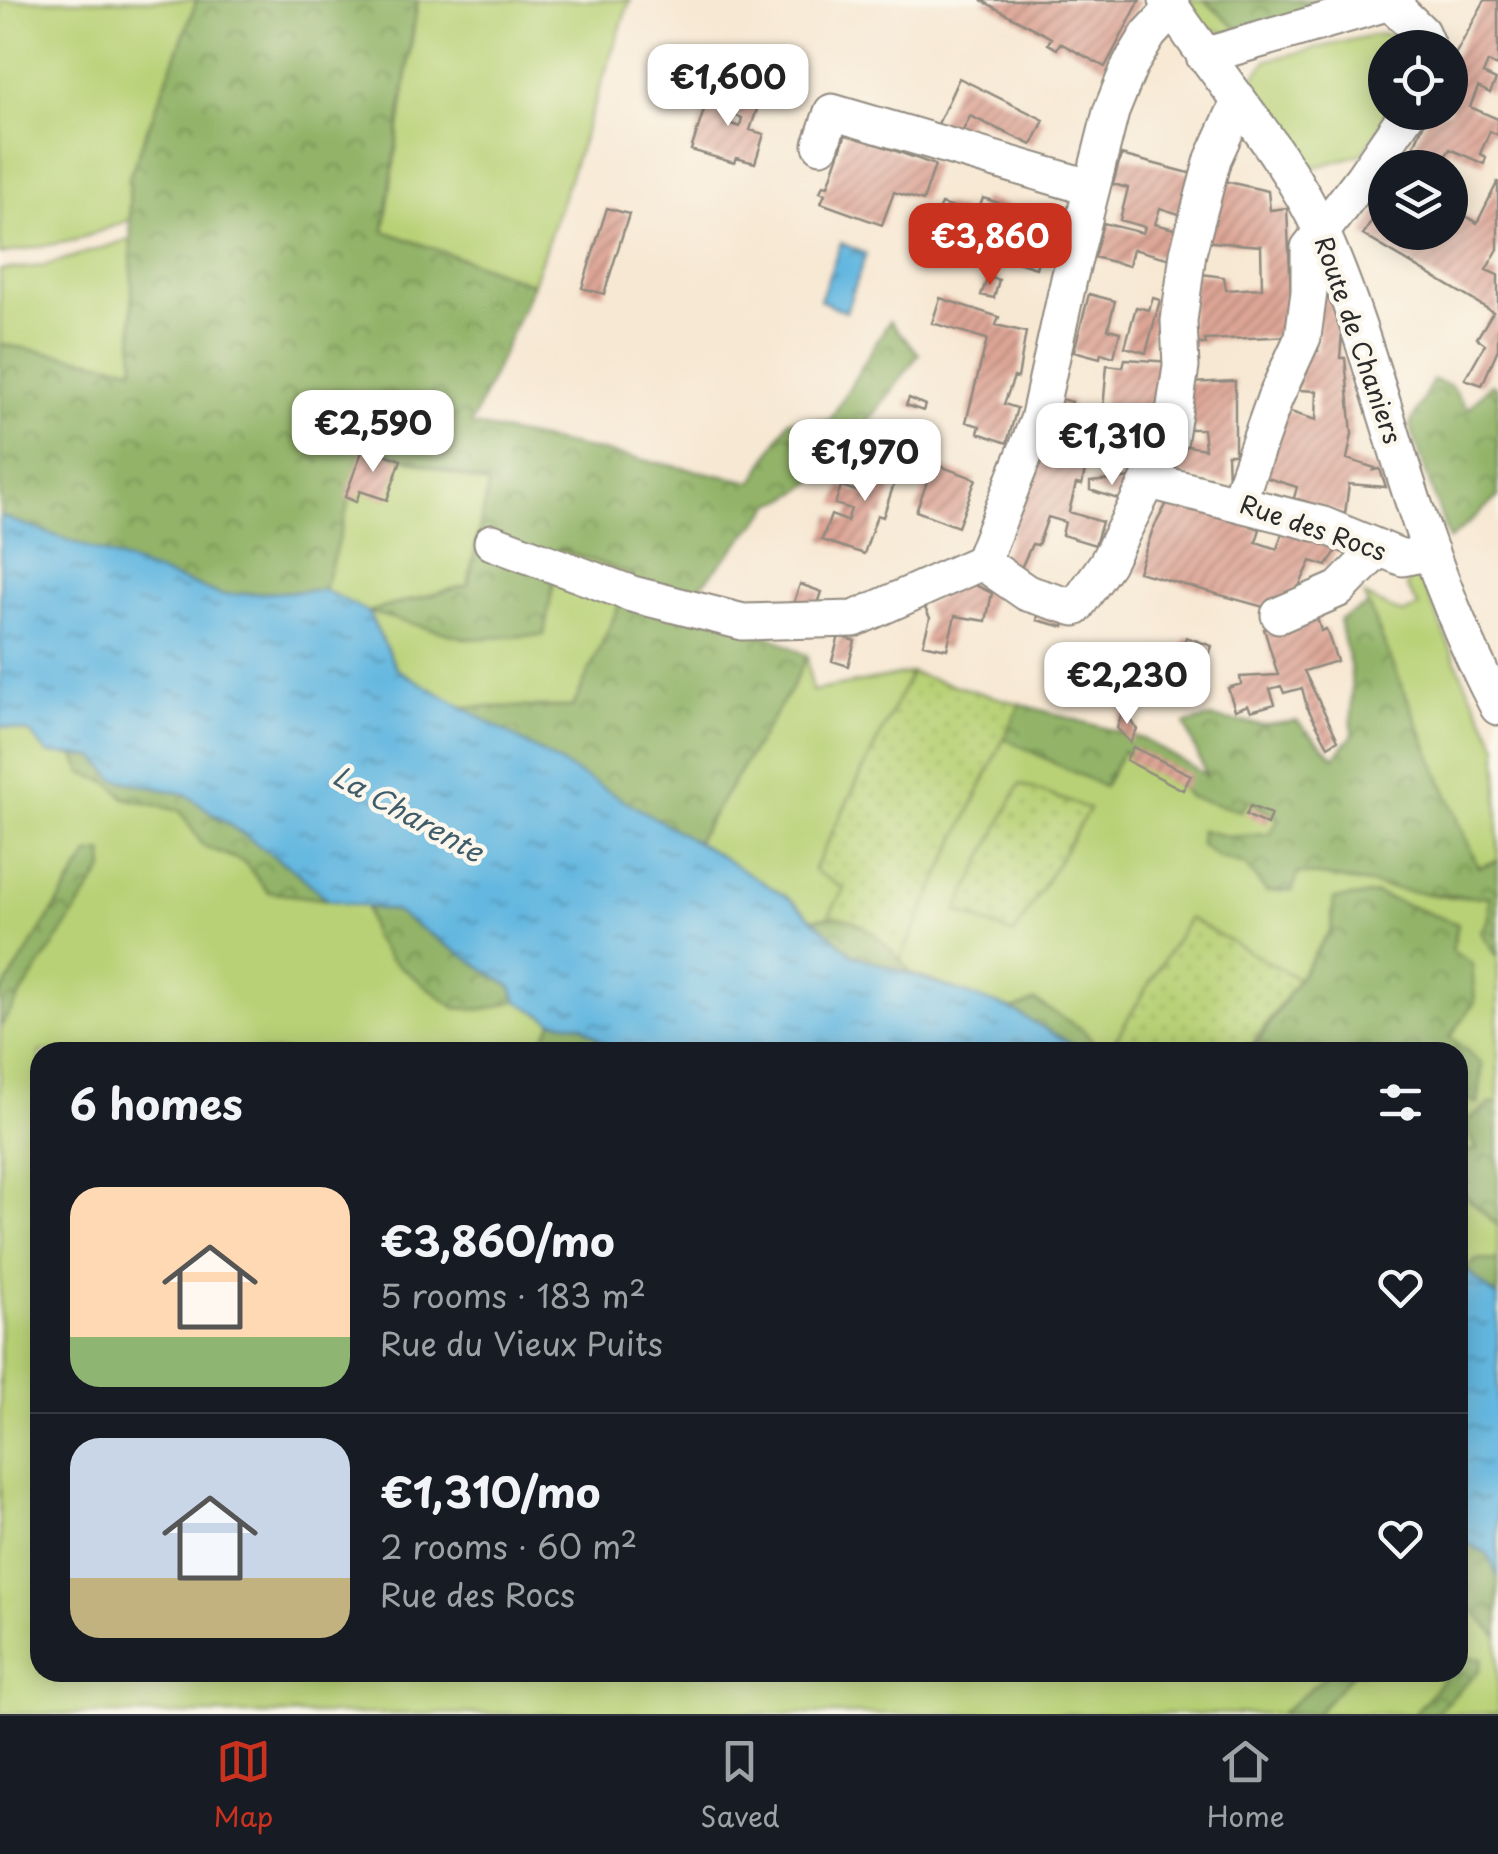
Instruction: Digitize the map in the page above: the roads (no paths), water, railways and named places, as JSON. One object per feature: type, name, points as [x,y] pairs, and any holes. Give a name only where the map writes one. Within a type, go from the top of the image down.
[{"type":"street","points":[[1204,56],[1393,1],[1419,30]]},
{"type":"street","points":[[492,542],[632,594],[743,622],[854,619],[982,562],[1038,420],[1111,112],[1130,65],[1170,4]]},
{"type":"street","name":"Route de Chaniers","points":[[1170,4],[1294,184],[1321,231],[1431,552],[1498,707]]},
{"type":"street","points":[[982,562],[1027,593],[1075,608],[1107,564],[1170,438],[1182,367],[1179,321],[1188,253],[1213,159],[1239,102]]},
{"type":"street","points":[[821,144],[832,112],[1092,188]]},
{"type":"street","points":[[1238,502],[1274,398],[1303,337],[1309,248],[1396,130]]},
{"type":"street","name":"Rue des Rocs","points":[[1150,480],[1323,526],[1404,558],[1431,552]]},
{"type":"street","points":[[1279,615],[1339,588],[1379,548]]},
{"type":"water","points":[[841,243],[866,254],[846,312],[820,300]]},
{"type":"water","name":"La Charente","points":[[0,516],[222,595],[324,590],[368,612],[397,669],[790,899],[853,955],[1008,1008],[1068,1042],[602,1042],[582,1025],[553,1021],[517,1001],[512,987],[394,911],[328,900],[298,873],[185,794],[115,779],[95,757],[47,753],[30,733],[0,726]]},
{"type":"water","points":[[1468,1272],[1498,1298],[1498,1578],[1488,1554],[1468,1544]]}]
